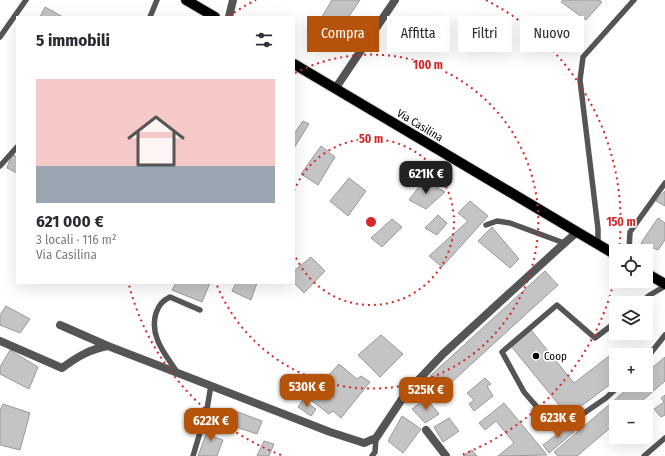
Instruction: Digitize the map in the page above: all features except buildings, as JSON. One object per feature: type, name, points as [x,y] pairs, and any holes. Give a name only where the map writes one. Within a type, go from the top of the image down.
[{"type":"main road","points":[[186,0],[213,16]]},
{"type":"main road","name":"Via Casilina","points":[[295,65],[609,251]]},
{"type":"main road","points":[[653,277],[665,285]]},
{"type":"street","points":[[229,16],[234,0]]},
{"type":"street","points":[[335,89],[395,0]]},
{"type":"street","points":[[60,325],[108,346],[330,432],[364,443],[376,438],[406,393],[443,354],[577,232]]},
{"type":"street","points":[[0,341],[62,368],[76,357],[95,349],[108,346]]},
{"type":"street","points":[[426,430],[444,456]]},
{"type":"lane","points":[[0,37],[26,0]]},
{"type":"lane","points":[[150,16],[157,0]]},
{"type":"lane","points":[[598,244],[598,229],[580,80],[583,57],[634,0]]},
{"type":"lane","points":[[0,166],[16,148]]},
{"type":"lane","points":[[629,244],[630,232],[665,183]]},
{"type":"lane","points":[[486,225],[497,221],[510,223],[564,244]]},
{"type":"lane","points":[[649,296],[665,285]]},
{"type":"lane","points":[[178,373],[163,352],[156,335],[154,327],[158,307],[162,301],[170,298],[200,310]]},
{"type":"lane","points":[[609,327],[595,338],[557,304],[502,352],[524,392],[558,431],[612,392]]},
{"type":"lane","points":[[653,350],[665,335]]},
{"type":"lane","points":[[193,456],[207,409],[211,385]]},
{"type":"lane","points":[[372,456],[375,452],[376,438]]},
{"type":"lane","points":[[644,456],[665,438]]},
{"type":"place","name":"Coop","points":[[536,356]]}]
